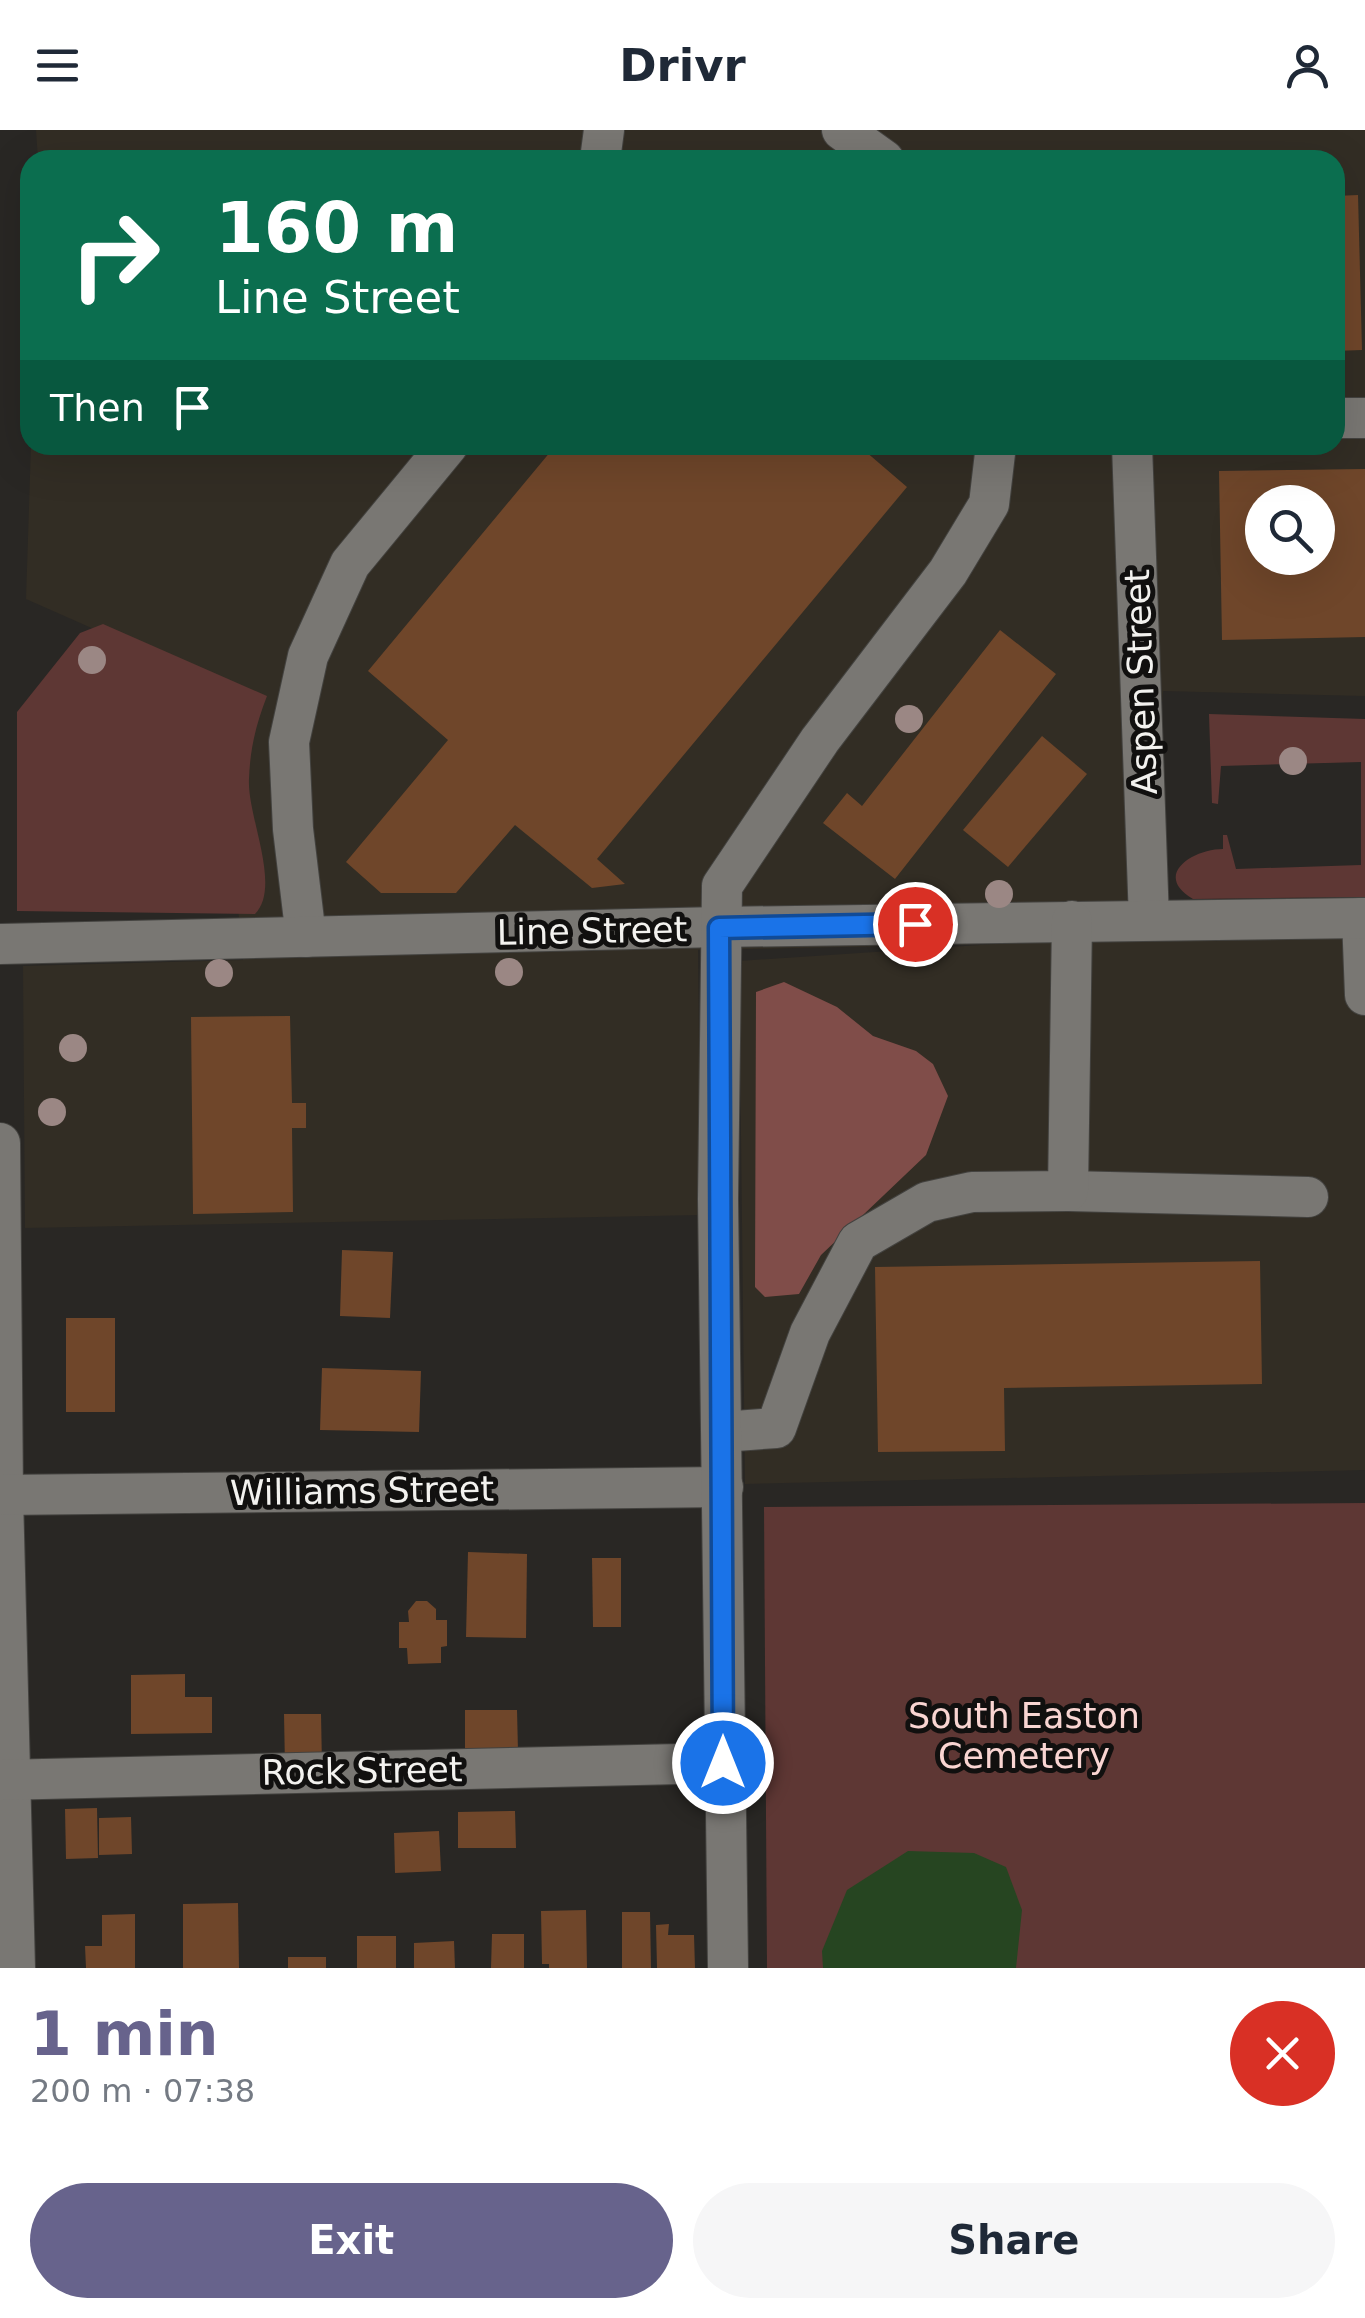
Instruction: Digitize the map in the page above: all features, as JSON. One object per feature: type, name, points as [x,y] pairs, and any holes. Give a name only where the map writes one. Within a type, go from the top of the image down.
[{"type":"street","points":[[842,130],[870,150]]},
{"type":"street","points":[[306,938],[293,829],[290,742],[308,656],[350,564],[440,455]]},
{"type":"street","points":[[728,1968],[718,1199],[719,928],[724,878],[820,740],[948,572],[989,504],[995,455]]},
{"type":"street","name":"Aspen Street","points":[[1132,455],[1149,920]]},
{"type":"street","points":[[1364,918],[1365,995]]},
{"type":"street","name":"Line Street","points":[[0,944],[1364,918]]},
{"type":"street","points":[[1068,1191],[1072,921]]},
{"type":"street","points":[[0,1143],[5,1780],[15,1968]]},
{"type":"street","points":[[722,1432],[776,1428],[810,1333],[858,1242],[927,1202],[972,1192],[1308,1197]]},
{"type":"street","name":"Williams Street","points":[[2,1495],[723,1487]]},
{"type":"street","name":"Rock Street","points":[[5,1780],[723,1763]]},
{"type":"shaded area","points":[[36,130],[1365,130],[1365,696],[1163,691],[1143,935],[1365,922],[1365,1470],[745,1484],[739,961],[995,944],[698,950],[701,1215],[25,1228],[23,966],[243,960],[223,756],[243,695],[26,599],[31,455],[1345,455],[1345,150],[37,150]]},
{"type":"shaded area","points":[[784,982],[837,1007],[873,1036],[916,1051],[933,1064],[948,1096],[926,1155],[821,1255],[799,1294],[765,1297],[755,1287],[756,992]]},
{"type":"shaded area","points":[[908,1851],[974,1853],[1006,1867],[1022,1910],[1016,1968],[823,1968],[822,1951],[847,1890]]},
{"type":"green space","points":[[103,624],[267,696],[254,737],[249,779],[265,887],[255,914],[17,911],[17,712],[80,633]]},
{"type":"green space","points":[[1209,714],[1365,719],[1365,897],[1193,899],[1181,890],[1176,881],[1181,865],[1200,853],[1223,849],[1223,835],[1227,835],[1236,869],[1361,865],[1361,762],[1221,766],[1218,804],[1212,803]]},
{"type":"green space","name":"South Easton Cemetery","points":[[1365,1503],[1365,1968],[767,1968],[764,1507]]},
{"type":"building","points":[[1358,195],[1362,350],[1345,351],[1345,196]]},
{"type":"building","points":[[548,455],[870,455],[907,487],[597,859],[625,884],[592,888],[515,825],[456,893],[381,893],[346,862],[448,740],[368,671]]},
{"type":"building","points":[[1365,469],[1365,637],[1222,640],[1219,471]]},
{"type":"building","points":[[1000,630],[1056,674],[895,879],[823,823],[847,793],[862,806]]},
{"type":"building","points":[[1042,736],[1087,774],[1008,867],[963,830]]},
{"type":"building","points":[[290,1016],[292,1103],[306,1103],[306,1128],[292,1128],[293,1212],[193,1214],[191,1017]]},
{"type":"building","points":[[342,1250],[393,1252],[390,1318],[340,1316]]},
{"type":"building","points":[[1260,1261],[1262,1384],[1004,1388],[1005,1451],[878,1452],[875,1267]]},
{"type":"building","points":[[66,1318],[115,1318],[115,1412],[66,1412]]},
{"type":"building","points":[[322,1368],[421,1371],[419,1432],[320,1430]]},
{"type":"building","points":[[468,1552],[527,1554],[526,1638],[466,1637]]},
{"type":"building","points":[[592,1558],[621,1558],[621,1627],[593,1627]]},
{"type":"building","points":[[416,1601],[427,1601],[436,1609],[436,1620],[447,1620],[447,1646],[441,1647],[441,1663],[408,1664],[407,1648],[399,1648],[399,1622],[409,1622],[408,1611]]},
{"type":"building","points":[[185,1674],[185,1697],[212,1697],[212,1733],[131,1734],[131,1675]]},
{"type":"building","points":[[465,1710],[517,1710],[518,1751],[465,1752]]},
{"type":"building","points":[[284,1714],[321,1714],[322,1766],[285,1767]]},
{"type":"building","points":[[97,1808],[98,1858],[66,1859],[65,1809]]},
{"type":"building","points":[[515,1811],[516,1848],[458,1848],[458,1812]]},
{"type":"building","points":[[131,1817],[132,1854],[99,1855],[99,1818]]},
{"type":"building","points":[[439,1831],[441,1871],[395,1873],[394,1833]]},
{"type":"building","points":[[238,1903],[239,1968],[183,1968],[183,1904]]},
{"type":"building","points":[[586,1910],[587,1968],[549,1968],[549,1964],[542,1964],[541,1911]]},
{"type":"building","points":[[622,1912],[650,1912],[651,1968],[622,1968]]},
{"type":"building","points":[[135,1914],[135,1968],[86,1968],[85,1946],[102,1946],[102,1915]]},
{"type":"building","points":[[669,1924],[668,1935],[694,1935],[695,1968],[657,1968],[656,1925]]},
{"type":"building","points":[[492,1934],[524,1934],[524,1968],[491,1968]]},
{"type":"building","points":[[357,1936],[396,1936],[396,1968],[357,1968]]},
{"type":"building","points":[[454,1941],[455,1968],[414,1968],[414,1943]]},
{"type":"building","points":[[288,1957],[326,1957],[326,1968],[288,1968]]},
{"type":"route","points":[[723,1763],[719,928],[915,924]]}]
